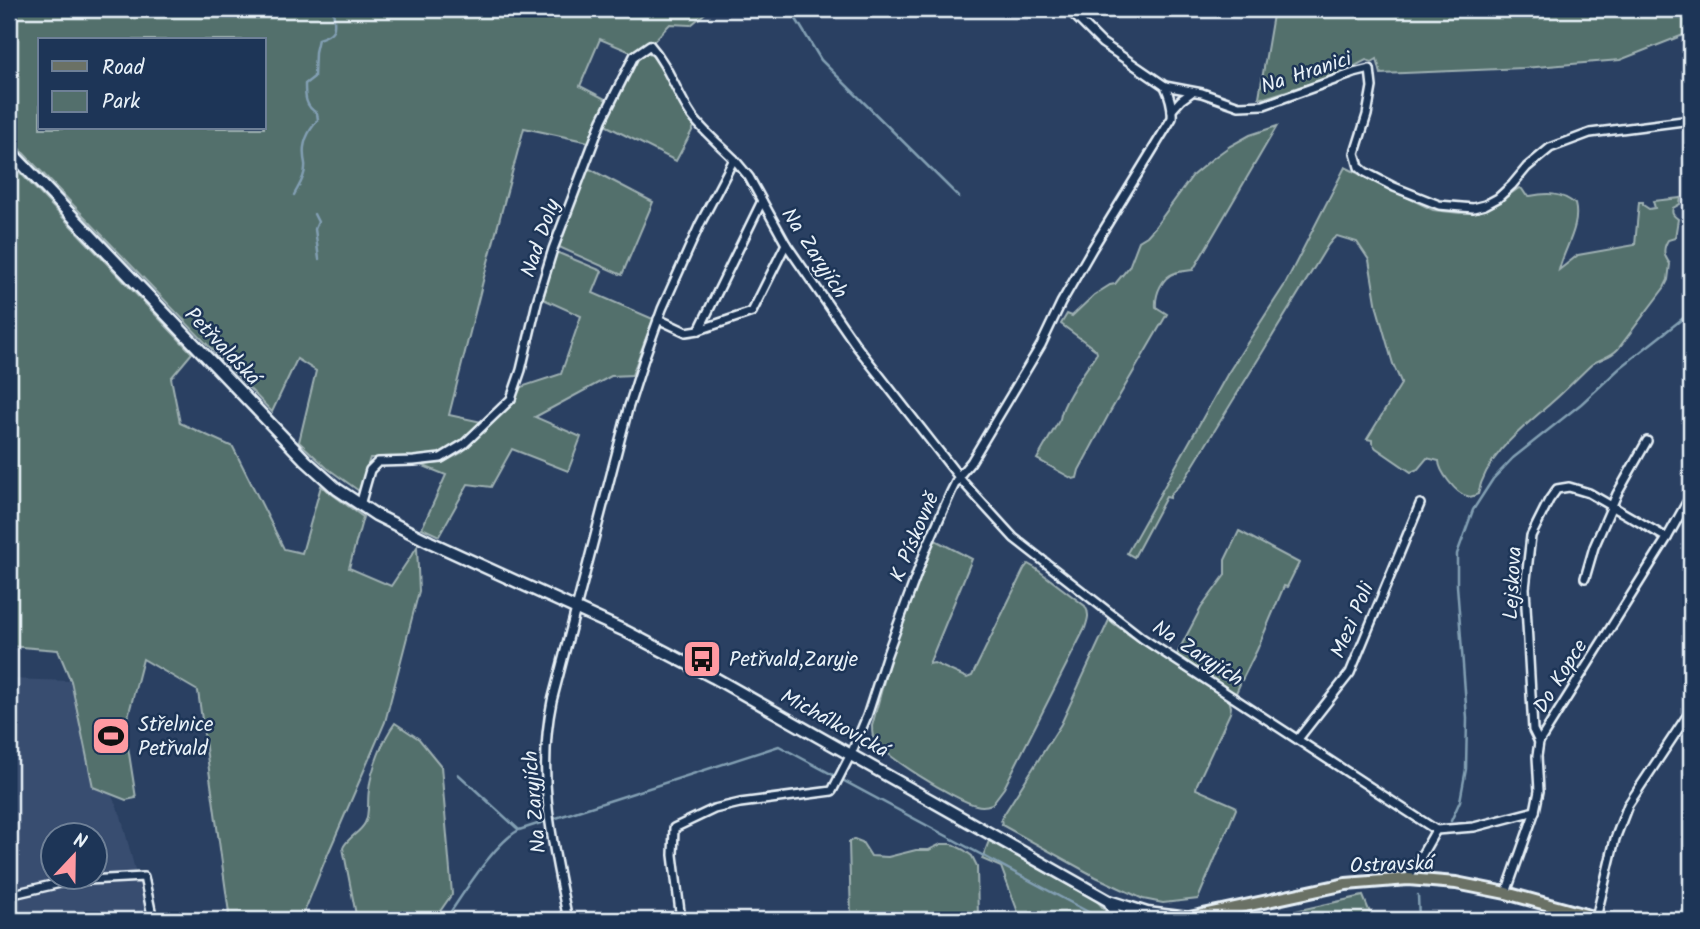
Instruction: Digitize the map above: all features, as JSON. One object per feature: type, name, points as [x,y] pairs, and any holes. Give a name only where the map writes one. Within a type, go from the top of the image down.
[{"type":"main road","name":"Ostravská","points":[[1185,919],[1346,884],[1408,879],[1456,883],[1506,893],[1600,919]]},
{"type":"street","name":"Na Hranici","points":[[1068,9],[1102,43],[1165,86],[1211,96],[1239,106],[1264,106],[1370,69],[1372,87],[1367,115],[1355,153],[1359,167],[1394,187],[1438,205],[1456,208],[1485,205],[1498,198],[1527,167],[1550,148],[1590,133],[1691,120]]},
{"type":"street","name":"Nad Doly","points":[[360,505],[370,470],[378,462],[441,458],[464,444],[511,399],[553,248],[602,120],[634,56],[650,46],[660,56],[692,116],[734,159]]},
{"type":"street","points":[[1165,86],[1172,110]]},
{"type":"street","points":[[1172,110],[1192,92]]},
{"type":"street","name":"K Pískovně","points":[[681,920],[673,855],[674,828],[714,808],[832,791],[852,754],[926,549],[959,476],[971,462],[1041,345],[1061,303],[1168,126],[1172,110]]},
{"type":"street","name":"Petřvaldská","points":[[9,150],[306,461],[337,489],[360,505],[397,527],[430,542]]},
{"type":"street","name":"Na Zaryjích","points":[[568,920],[549,825],[545,759],[552,701],[628,409],[658,319],[700,224],[734,159],[749,177],[786,244],[858,348],[959,476],[1014,538],[1153,645],[1436,830]]},
{"type":"street","points":[[699,330],[762,201]]},
{"type":"street","points":[[658,319],[686,332],[752,312],[786,244]]},
{"type":"street","points":[[1585,578],[1594,547],[1617,494],[1647,441]]},
{"type":"street","name":"Lejskova","points":[[1539,742],[1533,730],[1525,588],[1531,536],[1549,500],[1558,489],[1569,487],[1588,493],[1667,538]]},
{"type":"street","name":"Do Kopce","points":[[1506,893],[1535,811],[1539,791],[1536,756],[1539,742],[1691,495]]},
{"type":"street","name":"Mezi Poli","points":[[1298,739],[1349,673],[1420,504]]},
{"type":"street","name":"Michálkovická","points":[[430,542],[625,631],[705,673],[1109,901],[1147,913],[1185,919]]},
{"type":"street","points":[[1600,919],[1615,839],[1628,805],[1691,709]]},
{"type":"street","points":[[1408,879],[1436,830],[1474,827],[1535,811]]},
{"type":"street","points":[[9,895],[69,881],[144,877],[153,920]]},
{"type":"street","points":[[1109,901],[1115,920]]},
{"type":"street","points":[[1127,908],[1131,920]]},
{"type":"shaded area","points":[[9,679],[71,681],[93,787],[111,794],[121,816],[148,920],[9,920]]},
{"type":"green space","points":[[9,9],[710,9],[691,25],[670,24],[654,41],[633,53],[600,39],[580,86],[607,100],[589,142],[524,128],[449,415],[482,422],[456,445],[440,454],[410,458],[370,458],[359,491],[327,468],[299,442],[316,371],[297,359],[272,412],[9,138]]},
{"type":"green space","points":[[1274,9],[1642,9],[1643,15],[1691,12],[1691,32],[1620,60],[1524,68],[1381,74],[1377,59],[1372,62],[1366,60],[1338,75],[1264,98],[1259,97]]},
{"type":"green space","points":[[646,53],[656,57],[695,125],[676,161],[605,125],[637,57]]},
{"type":"green space","points":[[1277,126],[1193,270],[1170,275],[1160,287],[1156,307],[1167,314],[1110,412],[1077,478],[1073,479],[1037,459],[1060,419],[1070,394],[1097,353],[1061,324],[1067,314],[1072,316],[1094,295],[1115,284],[1129,267],[1139,241],[1155,227],[1193,175],[1230,146],[1250,135]]},
{"type":"green space","points":[[9,161],[192,353],[171,378],[180,423],[233,447],[284,549],[302,553],[321,486],[363,517],[349,568],[391,586],[417,547],[419,591],[385,722],[301,920],[224,920],[229,913],[198,691],[143,659],[125,728],[136,798],[126,800],[93,787],[71,681],[58,650],[9,646]]},
{"type":"green space","points":[[1345,167],[1433,210],[1473,212],[1493,206],[1519,188],[1530,196],[1548,194],[1564,197],[1575,204],[1576,221],[1559,270],[1578,255],[1635,245],[1639,202],[1643,202],[1649,209],[1655,208],[1653,201],[1681,198],[1680,204],[1672,210],[1678,219],[1675,238],[1668,240],[1664,250],[1670,264],[1668,280],[1618,349],[1591,365],[1507,443],[1489,467],[1478,494],[1470,497],[1453,487],[1439,461],[1427,458],[1418,469],[1411,472],[1376,448],[1372,440],[1367,439],[1401,382],[1377,308],[1369,260],[1357,242],[1337,236],[1328,245],[1185,479],[1170,498],[1166,497],[1134,557],[1127,553],[1228,373],[1284,286]]},
{"type":"green space","points":[[588,168],[653,202],[622,275],[559,247]]},
{"type":"green space","points":[[556,252],[602,271],[593,293],[653,319],[632,375],[611,376],[535,417],[581,437],[568,471],[512,449],[491,487],[468,484],[439,536],[422,528],[446,475],[421,465],[442,463],[461,453],[511,406],[521,387],[561,374],[581,316],[543,299]]},
{"type":"green space","points":[[1239,531],[1299,563],[1287,587],[1284,586],[1257,650],[1242,680],[1238,679],[1236,682],[1240,684],[1236,693],[1233,693],[1180,660],[1177,655],[1201,608],[1225,575],[1225,560]]},
{"type":"green space","points":[[933,539],[972,559],[929,664],[934,663],[967,678],[972,676],[1028,564],[1085,606],[1088,612],[1085,628],[1004,788],[992,804],[986,806],[966,802],[920,776],[878,745],[873,736],[872,726],[893,647]]},
{"type":"green space","points":[[1109,620],[1229,699],[1230,713],[1196,789],[1235,806],[1236,809],[1198,899],[1163,903],[1143,899],[1096,877],[1002,825],[1001,819],[1061,724]]},
{"type":"green space","points":[[395,723],[419,739],[441,766],[452,894],[434,920],[357,920],[343,848],[365,823],[375,764]]},
{"type":"green space","points":[[854,839],[862,842],[871,856],[888,857],[916,850],[929,850],[941,844],[952,844],[964,850],[972,856],[977,866],[978,920],[851,920],[849,842]]},
{"type":"green space","points":[[989,841],[1097,901],[1105,910],[1105,920],[1021,920],[1001,867],[982,859]]},
{"type":"green space","points":[[1363,896],[1373,920],[1255,920]]},
{"type":"waterway","points":[[294,195],[305,172],[305,142],[318,120],[317,113],[306,101],[305,84],[314,77],[318,39],[332,32],[334,28],[333,9]]},
{"type":"waterway","points":[[790,9],[821,60],[959,197]]},
{"type":"waterway","points":[[314,214],[318,222],[315,229],[319,259]]},
{"type":"waterway","points":[[1451,821],[1460,801],[1466,769],[1467,718],[1457,554],[1473,510],[1493,479],[1513,458],[1691,312]]},
{"type":"waterway","points":[[445,920],[489,858],[519,830],[779,746],[1092,914]]},
{"type":"waterway","points":[[458,774],[518,829]]},
{"type":"waterway","points":[[1418,895],[1419,920]]},
{"type":"place","name":"Petřvald,Zaryje","points":[[702,659]]},
{"type":"place","name":"Střelnice Petřvald","points":[[111,736]]}]
